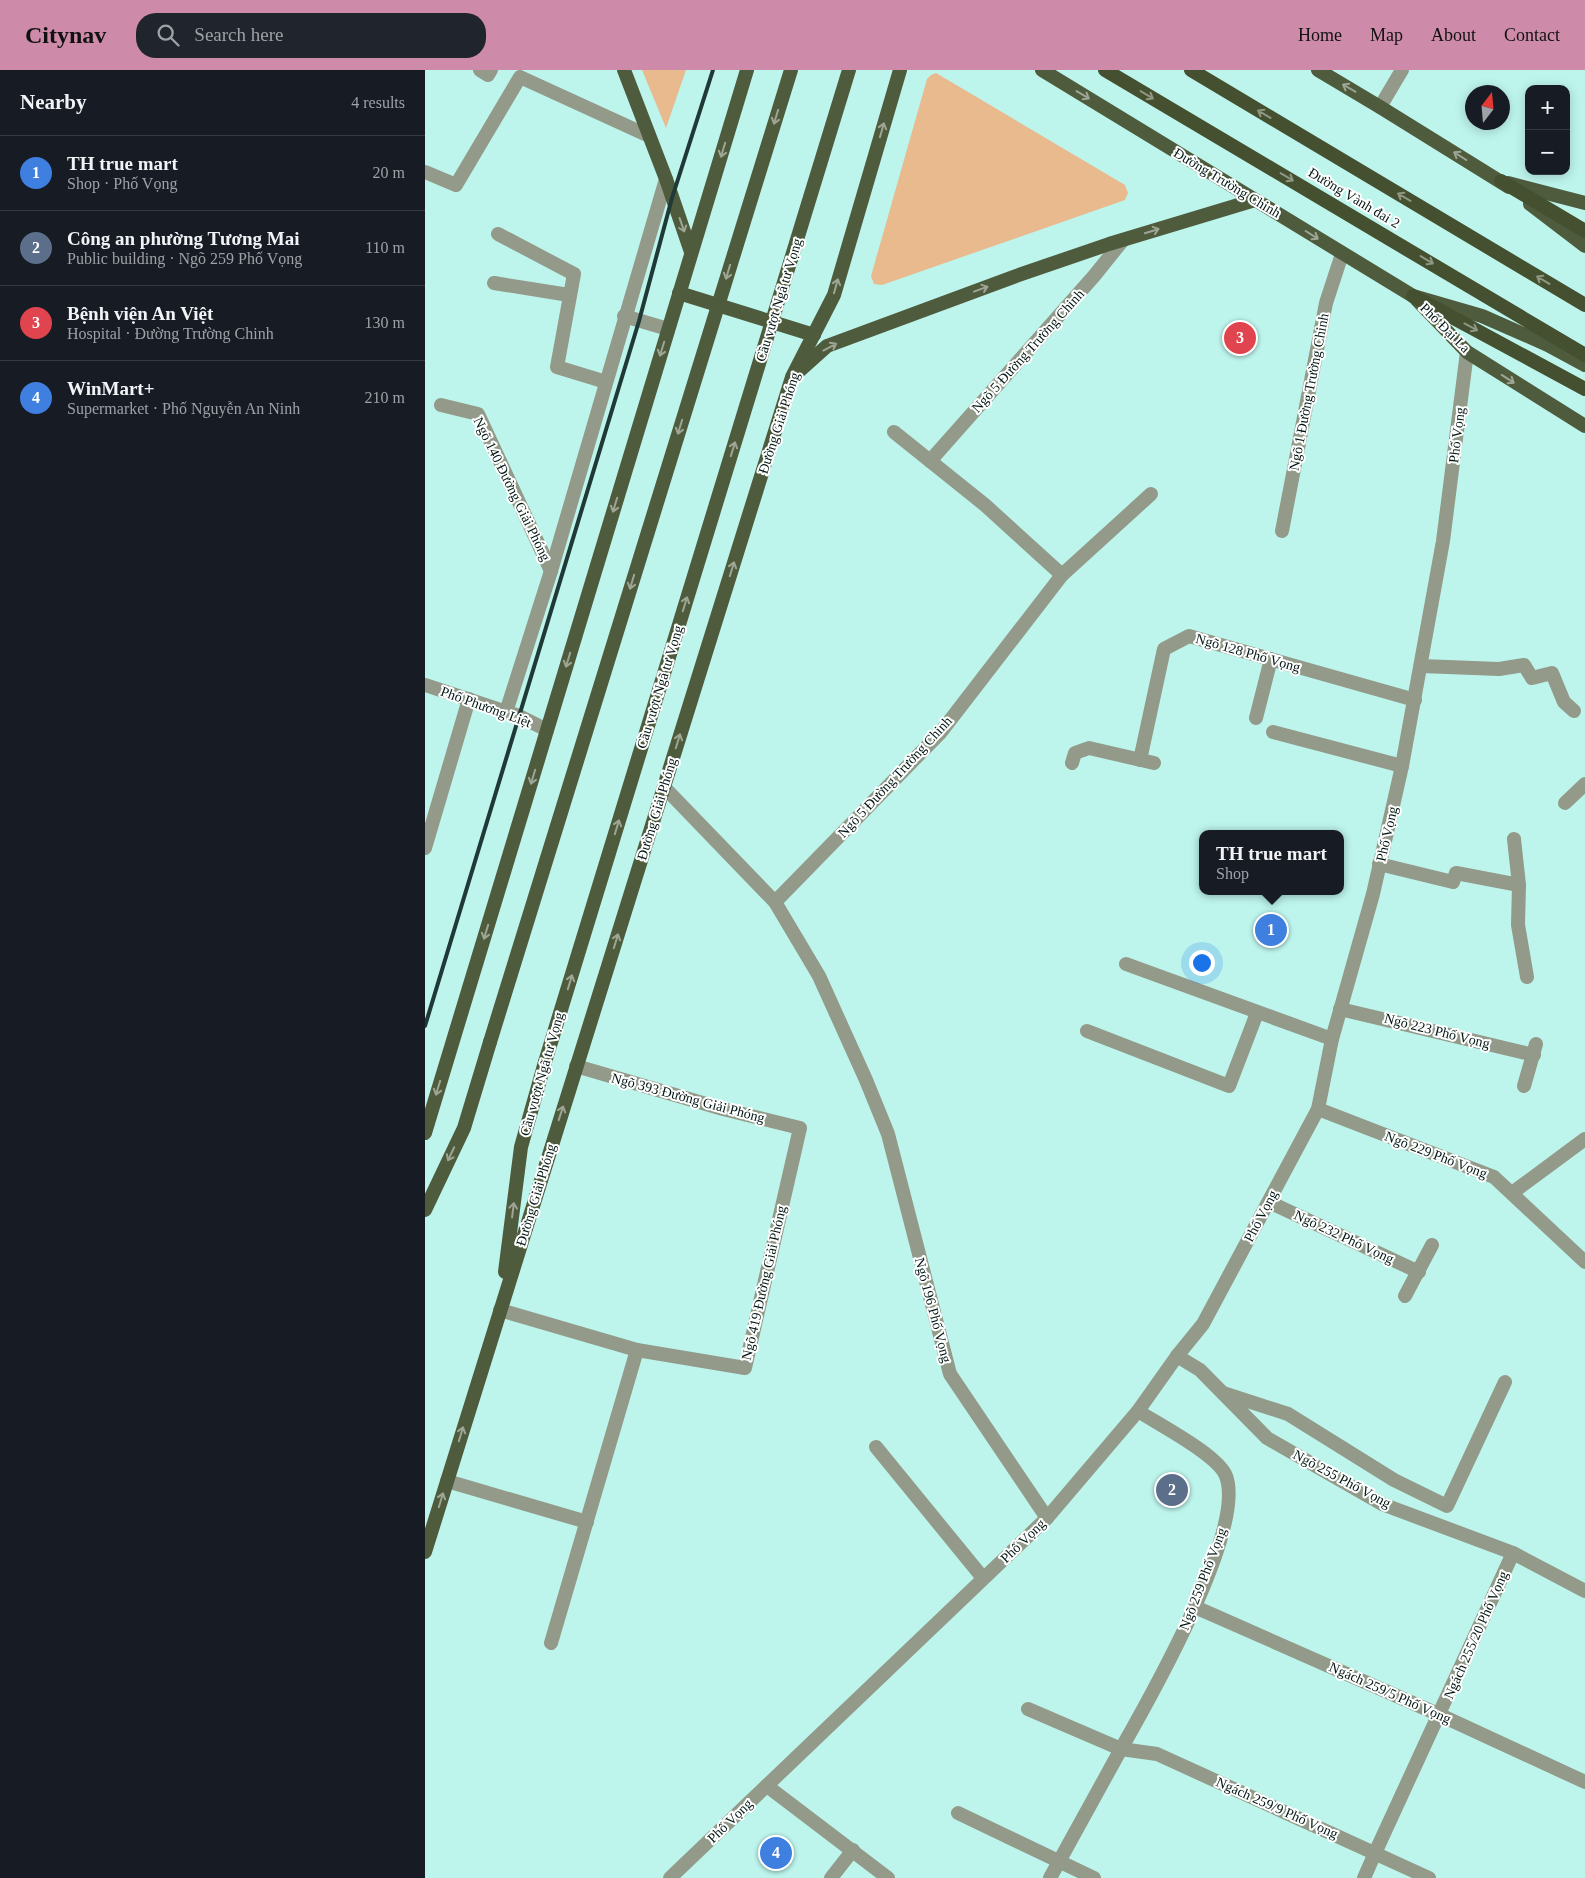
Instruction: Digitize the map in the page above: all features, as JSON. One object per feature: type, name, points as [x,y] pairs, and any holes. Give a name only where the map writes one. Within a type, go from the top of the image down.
[{"type":"highway","name":"Đường Vành đai 2","points":[[1105,70],[1585,355]]},
{"type":"highway","name":"Đường Vành đai 2","points":[[1191,70],[1585,305]]},
{"type":"highway","points":[[1501,182],[1585,231]]},
{"type":"highway","points":[[1413,296],[1585,389]]},
{"type":"main road","points":[[624,70],[666,179],[691,252]]},
{"type":"main road","points":[[425,1132],[747,70]]},
{"type":"main road","points":[[425,1210],[464,1128],[489,1042],[791,70]]},
{"type":"main road","name":"Cầu vượt Ngã tư Vọng","points":[[500,1310],[521,1147],[545,1062],[849,70]]},
{"type":"main road","name":"Đường Giải Phóng","points":[[425,1552],[792,377],[834,295],[900,70]]},
{"type":"main road","name":"Đường Trường Chinh","points":[[1042,70],[1413,296]]},
{"type":"main road","points":[[1318,70],[1501,182],[1585,246]]},
{"type":"main road","points":[[1501,182],[1585,204]]},
{"type":"main road","points":[[792,377],[827,346],[1016,276],[1123,240],[1255,200]]},
{"type":"main road","points":[[679,293],[813,335]]},
{"type":"main road","name":"Phố Đại La","points":[[1413,296],[1467,352],[1585,426]]},
{"type":"main road","name":"Phố Đại La","points":[[1413,296],[1482,316],[1548,345],[1585,365]]},
{"type":"street","points":[[480,70],[488,75],[491,70]]},
{"type":"street","points":[[1380,107],[1402,70]]},
{"type":"street","points":[[425,172],[456,185],[520,77],[649,136]]},
{"type":"street","points":[[506,712],[551,570],[624,316],[666,179]]},
{"type":"street","points":[[498,234],[574,274],[557,367],[606,382]]},
{"type":"street","name":"Ngõ 5 Đường Trường Chinh","points":[[931,461],[1094,276],[1123,240]]},
{"type":"street","name":"Ngõ 1 Đường Trường Chinh","points":[[1282,531],[1326,303],[1342,254]]},
{"type":"street","points":[[494,283],[569,295]]},
{"type":"street","points":[[624,316],[668,329]]},
{"type":"street","name":"Phố Vọng","points":[[670,1878],[1047,1518],[1138,1411],[1177,1356],[1203,1324],[1318,1109],[1332,1039],[1373,894],[1415,700],[1443,541],[1467,352]]},
{"type":"street","name":"Ngõ 140 Đường Giải Phóng","points":[[441,405],[479,414],[551,570]]},
{"type":"street","points":[[894,432],[985,505],[1062,575]]},
{"type":"street","name":"Ngõ 5 Đường Trường Chinh","points":[[775,902],[941,732],[1062,575],[1151,494]]},
{"type":"street","name":"Ngõ 128 Phố Vọng","points":[[1072,763],[1075,753],[1089,748],[1147,761],[1164,649],[1189,636],[1415,700]]},
{"type":"street","points":[[1256,718],[1271,659]]},
{"type":"street","points":[[1421,666],[1499,669],[1525,665],[1532,678],[1552,673],[1565,702],[1574,711]]},
{"type":"street","name":"Phố Phương Liệt","points":[[425,685],[519,716],[547,730]]},
{"type":"street","points":[[425,848],[469,699]]},
{"type":"street","points":[[1273,732],[1402,766]]},
{"type":"street","points":[[1565,803],[1585,784]]},
{"type":"street","name":"Ngõ 196 Phố Vọng","points":[[664,787],[775,902],[819,976],[888,1134],[950,1374],[1047,1518]]},
{"type":"street","points":[[1514,839],[1519,885],[1518,925],[1527,977]]},
{"type":"street","points":[[1379,864],[1453,882],[1456,873],[1519,885]]},
{"type":"street","points":[[1125,964],[1332,1039]]},
{"type":"street","name":"Ngõ 223 Phố Vọng","points":[[1340,1009],[1535,1049],[1524,1086]]},
{"type":"street","points":[[1087,1031],[1229,1086],[1257,1013]]},
{"type":"street","name":"Ngõ 393 Đường Giải Phóng","points":[[576,1066],[723,1109],[800,1128]]},
{"type":"street","name":"Ngõ 229 Phố Vọng","points":[[1318,1109],[1494,1177],[1585,1262]]},
{"type":"street","name":"Ngõ 419 Đường Giải Phóng","points":[[500,1310],[637,1350],[745,1368],[800,1128]]},
{"type":"street","points":[[1512,1193],[1585,1139]]},
{"type":"street","name":"Ngõ 232 Phố Vọng","points":[[1269,1202],[1419,1272]]},
{"type":"street","points":[[1405,1296],[1432,1245]]},
{"type":"street","points":[[551,1643],[637,1350]]},
{"type":"street","name":"Ngõ 255 Phố Vọng","points":[[1177,1356],[1200,1370],[1267,1438],[1382,1504],[1513,1553],[1585,1591]]},
{"type":"street","points":[[1223,1393],[1288,1414],[1394,1480],[1447,1506],[1505,1382]]},
{"type":"street","name":"Ngõ 259 Phố Vọng","points":[[1050,1878],[1152,1694],[1195,1607],[1224,1529],[1229,1494],[1226,1475],[1214,1459],[1138,1411]]},
{"type":"street","points":[[876,1447],[983,1578]]},
{"type":"street","points":[[447,1481],[587,1522]]},
{"type":"street","name":"Ngách 255/20 Phố Vọng","points":[[1375,1853],[1513,1553]]},
{"type":"street","name":"Ngách 259/5 Phố Vọng","points":[[1195,1607],[1440,1715],[1585,1782]]},
{"type":"street","points":[[1028,1709],[1121,1749]]},
{"type":"street","name":"Ngách 259/9 Phố Vọng","points":[[1121,1749],[1157,1754],[1429,1878]]},
{"type":"street","points":[[767,1786],[888,1878]]},
{"type":"street","points":[[958,1813],[1094,1878]]},
{"type":"street","points":[[831,1878],[853,1850]]},
{"type":"street","points":[[1364,1878],[1375,1853]]},
{"type":"shaded area","points":[[642,70],[686,70],[666,128]]},
{"type":"shaded area","points":[[936,73],[1125,185],[1128,193],[1125,200],[882,285],[874,284],[871,276],[927,79]]},
{"type":"railway","points":[[425,1026],[639,321],[672,198],[713,70]]},
{"type":"place","name":"Bệnh viện An Việt","points":[[1240,338]]},
{"type":"place","name":"TH true mart","points":[[1271,930]]},
{"type":"place","name":"Công an phường Tương Mai","points":[[1172,1490]]},
{"type":"place","name":"WinMart+","points":[[776,1853]]}]
